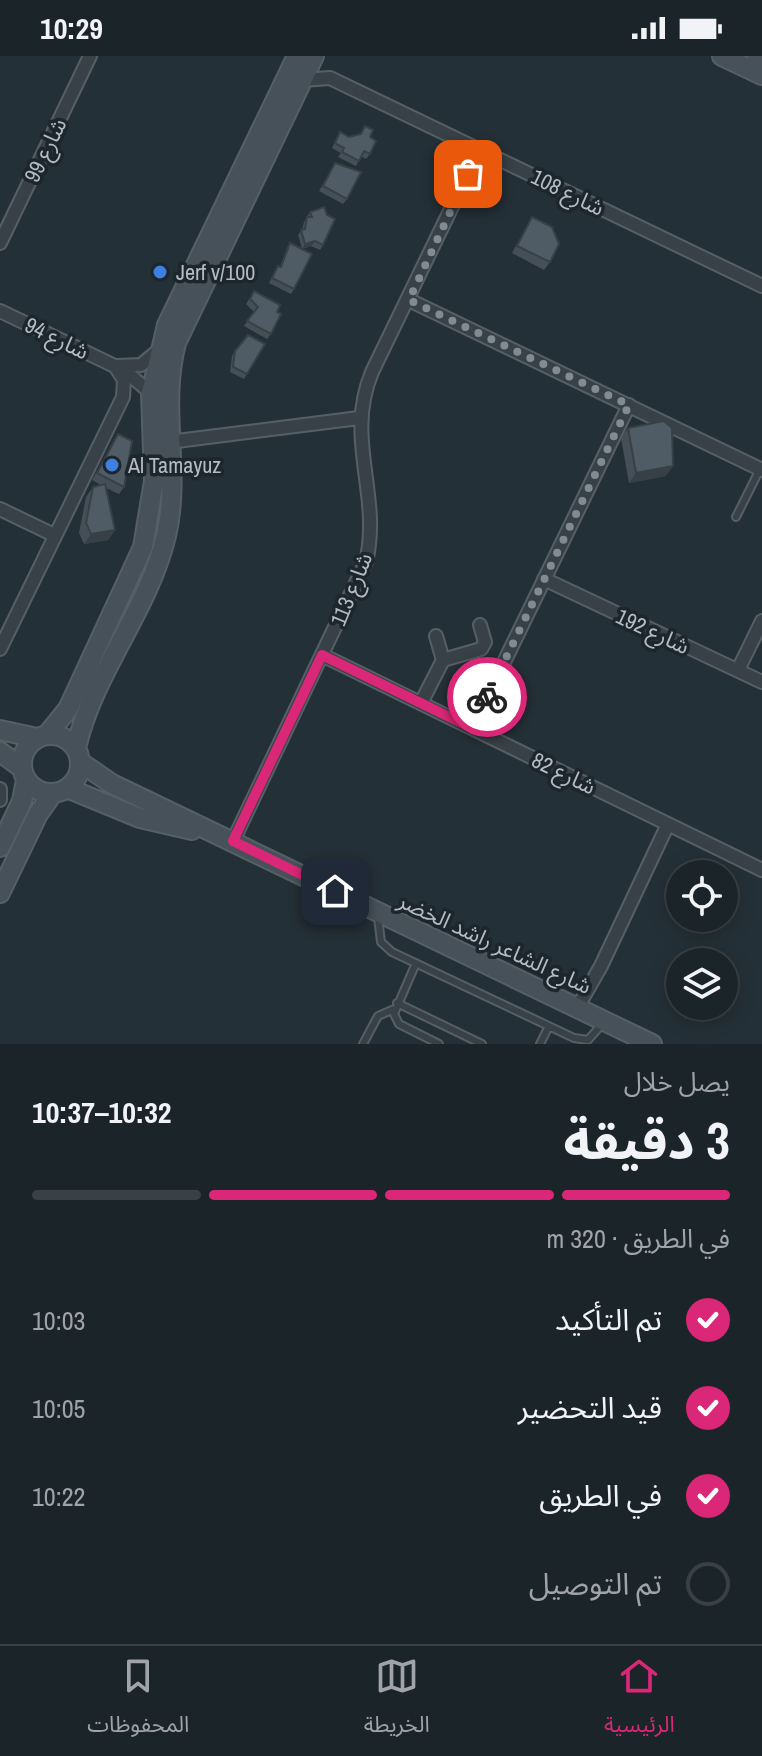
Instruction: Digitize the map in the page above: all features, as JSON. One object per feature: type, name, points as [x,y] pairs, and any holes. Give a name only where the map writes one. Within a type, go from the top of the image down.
[{"type":"street","name":"شارع 99","points":[[0,243],[90,56]]},
{"type":"street","points":[[303,56],[330,78]]},
{"type":"street","points":[[0,893],[38,814],[77,777],[83,721],[160,558],[170,517],[167,387],[176,343],[302,80],[303,56]]},
{"type":"street","points":[[0,847],[24,774],[23,754],[68,709],[143,547],[154,481],[147,389],[176,301],[303,56]]},
{"type":"street","points":[[722,56],[762,75]]},
{"type":"street","name":"شارع 108","points":[[302,80],[330,78],[762,286]]},
{"type":"street","name":"شارع 113","points":[[233,841],[360,577],[370,547],[370,516],[359,418],[365,388],[480,149]]},
{"type":"street","points":[[409,300],[761,470]]},
{"type":"street","name":"شارع 94","points":[[0,311],[115,366],[147,389]]},
{"type":"street","name":"شارع 94","points":[[115,366],[141,365],[159,350]]},
{"type":"street","points":[[0,649],[123,397],[124,380],[115,366]]},
{"type":"street","points":[[123,397],[147,389]]},
{"type":"street","points":[[472,728],[629,405]]},
{"type":"street","points":[[169,442],[359,418]]},
{"type":"street","points":[[0,509],[54,535]]},
{"type":"street","name":"شارع 192","points":[[544,579],[762,682]]},
{"type":"street","points":[[738,670],[762,621]]},
{"type":"street","points":[[443,660],[481,649],[485,642],[480,625]]},
{"type":"street","points":[[421,703],[443,660],[436,636]]},
{"type":"street","name":"شارع 82","points":[[322,655],[762,870]]},
{"type":"street","points":[[0,730],[68,740],[78,755]]},
{"type":"street","points":[[0,752],[38,790],[60,791]]},
{"type":"street","name":"شارع الشاعر راشد الخضر","points":[[78,755],[112,784],[652,1044]]},
{"type":"street","points":[[0,789],[0,800]]},
{"type":"street","name":"شارع الشاعر راشد الخضر","points":[[60,791],[140,818],[233,841]]},
{"type":"street","points":[[581,1010],[671,826]]},
{"type":"lane","points":[[736,517],[761,470]]},
{"type":"lane","points":[[378,914],[381,942],[392,952],[574,1038],[588,1040],[605,1021]]},
{"type":"lane","points":[[363,1044],[378,1016],[395,1006],[416,963]]},
{"type":"lane","points":[[395,1006],[399,1024],[439,1044]]},
{"type":"lane","points":[[395,1006],[482,1044]]},
{"type":"lane","points":[[540,1044],[549,1026]]},
{"type":"building","points":[[365,126],[373,130],[370,137],[376,141],[370,154],[364,151],[359,161],[342,152],[344,148],[335,143],[340,132],[349,137],[361,134]]},
{"type":"building","points":[[335,163],[361,172],[347,199],[323,186]]},
{"type":"building","points":[[324,207],[327,215],[335,219],[323,245],[315,241],[305,244],[301,230],[305,229],[307,217],[312,217],[310,212]]},
{"type":"building","points":[[532,217],[552,227],[559,244],[550,262],[517,246]]},
{"type":"building","points":[[290,243],[312,254],[294,289],[272,278],[278,266],[281,267]]},
{"type":"building","points":[[254,291],[280,305],[277,312],[281,314],[271,334],[247,321],[258,307],[250,299]]},
{"type":"building","points":[[248,335],[265,344],[247,374],[233,367],[235,351]]},
{"type":"building","points":[[664,421],[672,428],[673,466],[636,473],[628,428]]},
{"type":"building","name":"Al Tamayuz","points":[[118,434],[132,441],[124,487],[97,473]]},
{"type":"building","points":[[105,484],[115,530],[91,534],[86,523],[93,487]]},
{"type":"way so far","points":[[468,174],[409,300],[629,405],[487,697]]},
{"type":"place","name":"Jerf v/100","points":[[160,272]]},
{"type":"place","name":"Al Tamayuz","points":[[112,465]]},
{"type":"route","points":[[335,891],[233,841],[322,655],[472,728],[487,697]]}]
